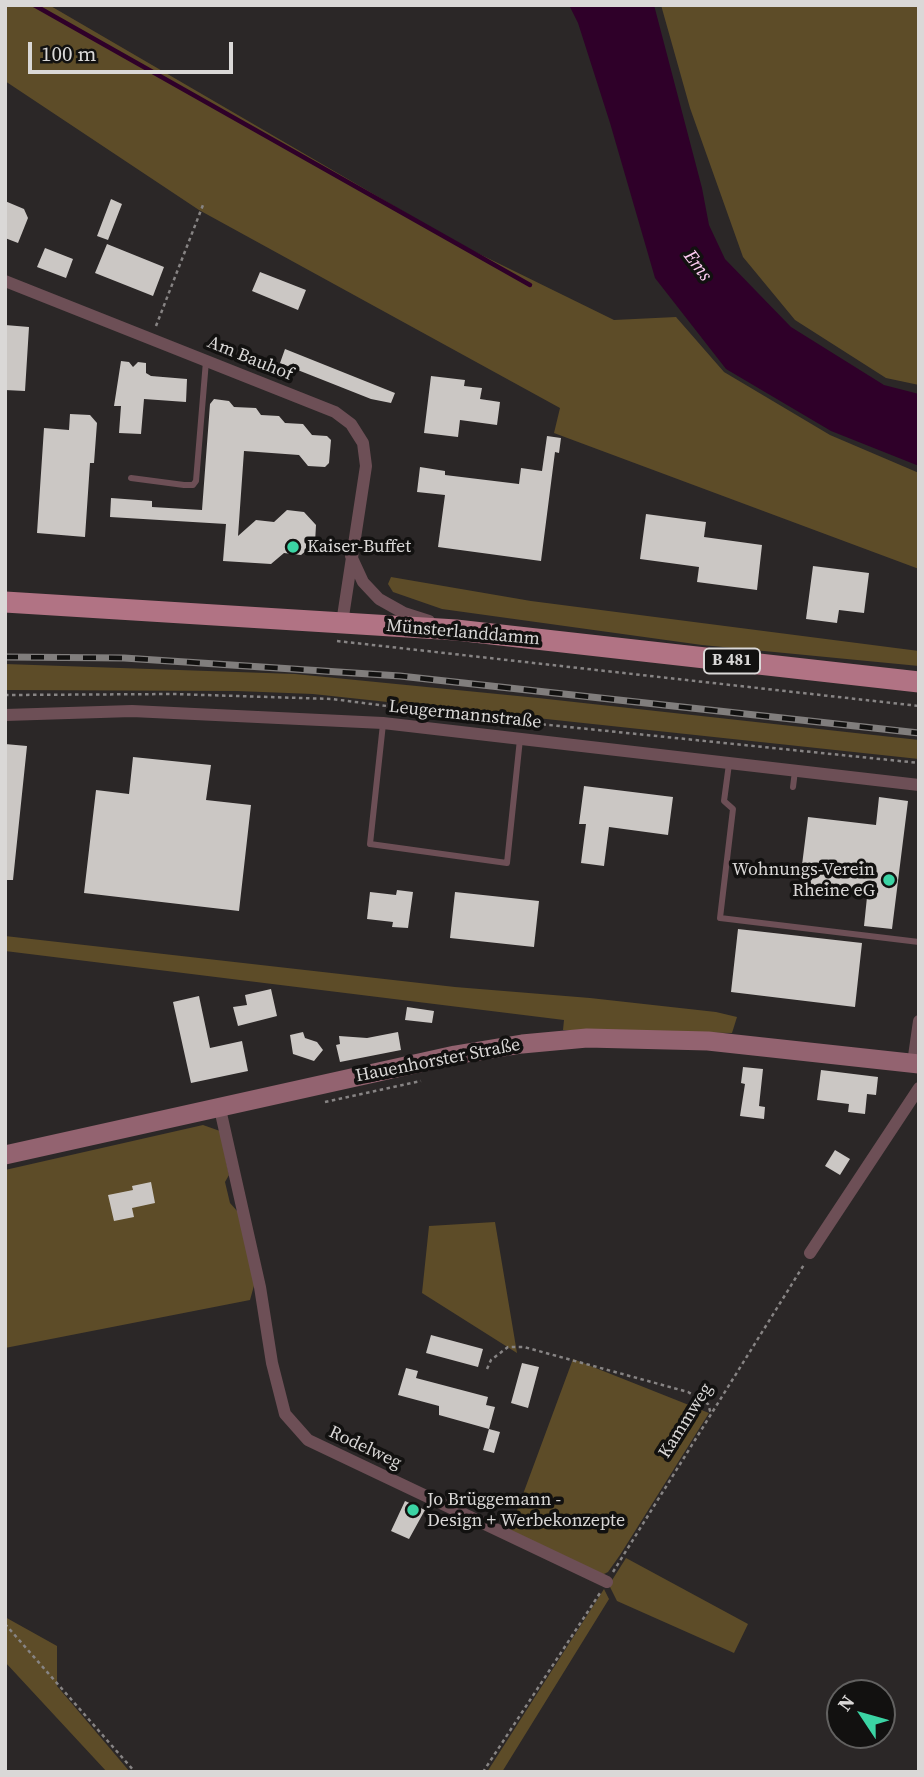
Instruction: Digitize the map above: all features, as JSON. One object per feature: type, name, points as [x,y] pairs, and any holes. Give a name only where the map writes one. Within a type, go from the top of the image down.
[{"type":"main road","name":"Münsterlanddamm","points":[[5,602],[336,631],[456,630],[919,682]]},
{"type":"street","name":"Am Bauhof","points":[[5,281],[335,412],[359,433],[366,466],[336,631]]},
{"type":"street","points":[[351,556],[363,582],[379,599],[404,613],[456,630]]},
{"type":"street","name":"Leugermannstraße","points":[[5,715],[132,711],[383,723],[919,785]]},
{"type":"street","points":[[916,1064],[919,1021]]},
{"type":"street","name":"Hauenhorster Straße","points":[[5,1154],[220,1109],[455,1055],[587,1038],[708,1041],[916,1064]]},
{"type":"street","points":[[810,1254],[919,1088]]},
{"type":"street","name":"Rodelweg","points":[[220,1109],[285,1414],[308,1440],[607,1582]]},
{"type":"lane","points":[[131,478],[184,485],[192,485],[196,481],[206,361]]},
{"type":"lane","points":[[383,723],[370,844],[507,863],[520,739]]},
{"type":"lane","points":[[729,762],[724,801],[733,809],[720,918],[919,942]]},
{"type":"lane","points":[[793,787],[795,769]]},
{"type":"path","points":[[150,339],[203,205]]},
{"type":"path","points":[[336,631],[919,706]]},
{"type":"path","points":[[5,695],[258,695],[332,699],[481,718],[919,763]]},
{"type":"path","points":[[315,1104],[429,1079]]},
{"type":"path","name":"Kammweg","points":[[483,1772],[607,1582],[810,1254]]},
{"type":"path","points":[[487,1370],[491,1360],[508,1347],[523,1347],[688,1392],[708,1404],[711,1414]]},
{"type":"path","points":[[5,1624],[135,1772]]},
{"type":"shaded area","points":[[5,5],[49,5],[461,245],[614,320],[676,317],[724,372],[830,435],[919,473],[919,569],[554,433],[560,408],[199,210],[5,81]]},
{"type":"shaded area","points":[[661,5],[919,5],[919,385],[886,378],[795,320],[743,257],[690,108]]},
{"type":"shaded area","points":[[391,577],[531,601],[919,651],[919,666],[702,645],[442,609],[393,592],[388,584]]},
{"type":"shaded area","points":[[5,664],[295,674],[538,698],[919,740],[919,759],[313,694],[5,690]]},
{"type":"shaded area","points":[[5,936],[455,987],[590,998],[716,1012],[737,1017],[732,1033],[563,1030],[564,1020],[5,951]]},
{"type":"shaded area","points":[[203,1125],[220,1131],[229,1175],[225,1182],[230,1203],[238,1212],[255,1282],[250,1300],[5,1348],[5,1170]]},
{"type":"shaded area","points":[[495,1222],[517,1353],[422,1293],[429,1226]]},
{"type":"shaded area","points":[[573,1359],[709,1413],[620,1555],[608,1572],[600,1576],[509,1532]]},
{"type":"shaded area","points":[[626,1558],[748,1624],[734,1653],[617,1601],[609,1585]]},
{"type":"shaded area","points":[[604,1589],[609,1599],[502,1772],[487,1772]]},
{"type":"shaded area","points":[[5,1617],[57,1646],[57,1686],[130,1772],[107,1772],[5,1662]]},
{"type":"water","name":"Ems","points":[[569,5],[654,5],[702,188],[709,225],[725,259],[791,327],[884,385],[919,394],[919,466],[831,431],[726,369],[655,278],[610,123],[578,23]]},
{"type":"building","points":[[111,199],[122,204],[108,240],[97,236]]},
{"type":"building","points":[[5,201],[24,209],[28,218],[18,243],[5,238]]},
{"type":"building","points":[[107,244],[164,267],[153,296],[95,273]]},
{"type":"building","points":[[45,248],[73,259],[66,278],[37,267]]},
{"type":"building","points":[[260,272],[306,290],[298,310],[252,291]]},
{"type":"building","points":[[5,325],[29,327],[25,391],[5,390]]},
{"type":"building","points":[[285,349],[395,393],[391,403],[371,399],[280,363]]},
{"type":"building","points":[[121,361],[129,362],[133,367],[138,362],[146,363],[146,373],[151,376],[187,379],[186,402],[144,399],[141,434],[119,433],[121,406],[114,406]]},
{"type":"building","points":[[431,376],[465,380],[464,386],[482,388],[480,399],[500,402],[497,425],[460,420],[458,437],[424,433]]},
{"type":"building","points":[[214,399],[229,401],[234,407],[256,408],[261,415],[279,416],[285,423],[303,424],[312,435],[327,436],[331,440],[329,463],[325,467],[308,466],[299,455],[244,451],[238,536],[256,520],[274,522],[287,510],[304,512],[316,525],[315,543],[301,555],[284,553],[271,564],[223,561],[226,524],[110,517],[111,498],[152,501],[152,507],[202,510],[210,404]]},
{"type":"building","points":[[70,414],[90,415],[97,423],[94,463],[90,463],[85,537],[37,533],[44,428],[69,430]]},
{"type":"building","points":[[547,436],[561,438],[559,453],[555,452],[541,561],[438,547],[445,495],[417,492],[420,467],[445,471],[445,475],[519,484],[521,468],[542,471]]},
{"type":"building","points":[[646,514],[706,522],[704,537],[762,545],[757,590],[697,582],[699,567],[640,559]]},
{"type":"building","points":[[813,566],[869,573],[864,613],[839,610],[837,623],[806,619]]},
{"type":"building","points":[[5,744],[27,746],[13,880],[5,880]]},
{"type":"building","points":[[133,757],[211,765],[206,800],[251,805],[239,911],[84,893],[96,790],[129,794]]},
{"type":"building","points":[[584,786],[673,797],[668,835],[609,827],[604,866],[581,863],[586,824],[579,824]]},
{"type":"building","points":[[879,797],[908,801],[892,929],[864,926],[867,897],[799,889],[808,817],[876,825]]},
{"type":"building","points":[[397,890],[413,892],[408,928],[392,927],[393,922],[367,919],[370,892],[396,895]]},
{"type":"building","points":[[455,892],[539,901],[534,947],[450,938]]},
{"type":"building","points":[[738,929],[862,943],[855,1007],[731,992]]},
{"type":"building","points":[[271,989],[277,1016],[238,1026],[233,1007],[247,1005],[245,995]]},
{"type":"building","points":[[199,996],[210,1048],[242,1041],[248,1071],[191,1083],[173,1002]]},
{"type":"building","points":[[407,1007],[434,1011],[432,1023],[405,1020]]},
{"type":"building","points":[[303,1032],[305,1038],[317,1042],[323,1050],[314,1061],[293,1054],[290,1035]]},
{"type":"building","points":[[398,1032],[401,1050],[340,1062],[336,1045],[340,1044],[339,1036],[367,1038]]},
{"type":"building","points":[[743,1067],[763,1069],[759,1106],[765,1107],[764,1119],[740,1116],[745,1084],[741,1083]]},
{"type":"building","points":[[821,1070],[878,1077],[876,1095],[867,1094],[865,1114],[848,1112],[849,1104],[817,1100]]},
{"type":"building","points":[[835,1150],[850,1159],[840,1175],[825,1166]]},
{"type":"building","points":[[151,1182],[155,1203],[132,1208],[134,1217],[114,1221],[108,1195],[133,1190],[132,1186]]},
{"type":"building","points":[[431,1335],[483,1349],[478,1367],[426,1353]]},
{"type":"building","points":[[522,1363],[539,1367],[528,1408],[511,1403]]},
{"type":"building","points":[[406,1368],[418,1371],[416,1378],[488,1397],[486,1405],[495,1407],[489,1429],[439,1415],[439,1406],[398,1395]]},
{"type":"building","points":[[489,1429],[500,1432],[494,1453],[483,1450]]},
{"type":"building","points":[[405,1501],[425,1510],[409,1539],[391,1531]]},
{"type":"waterway","points":[[34,5],[530,285]]},
{"type":"railway","points":[[5,657],[124,658],[400,676],[919,733]]},
{"type":"place","name":"Kaiser-Buffet","points":[[293,547]]},
{"type":"place","name":"Wohnungs-Verein Rheine eG","points":[[889,880]]},
{"type":"place","name":"Jo Brüggemann - Design + Werbekonzepte","points":[[413,1510]]}]
